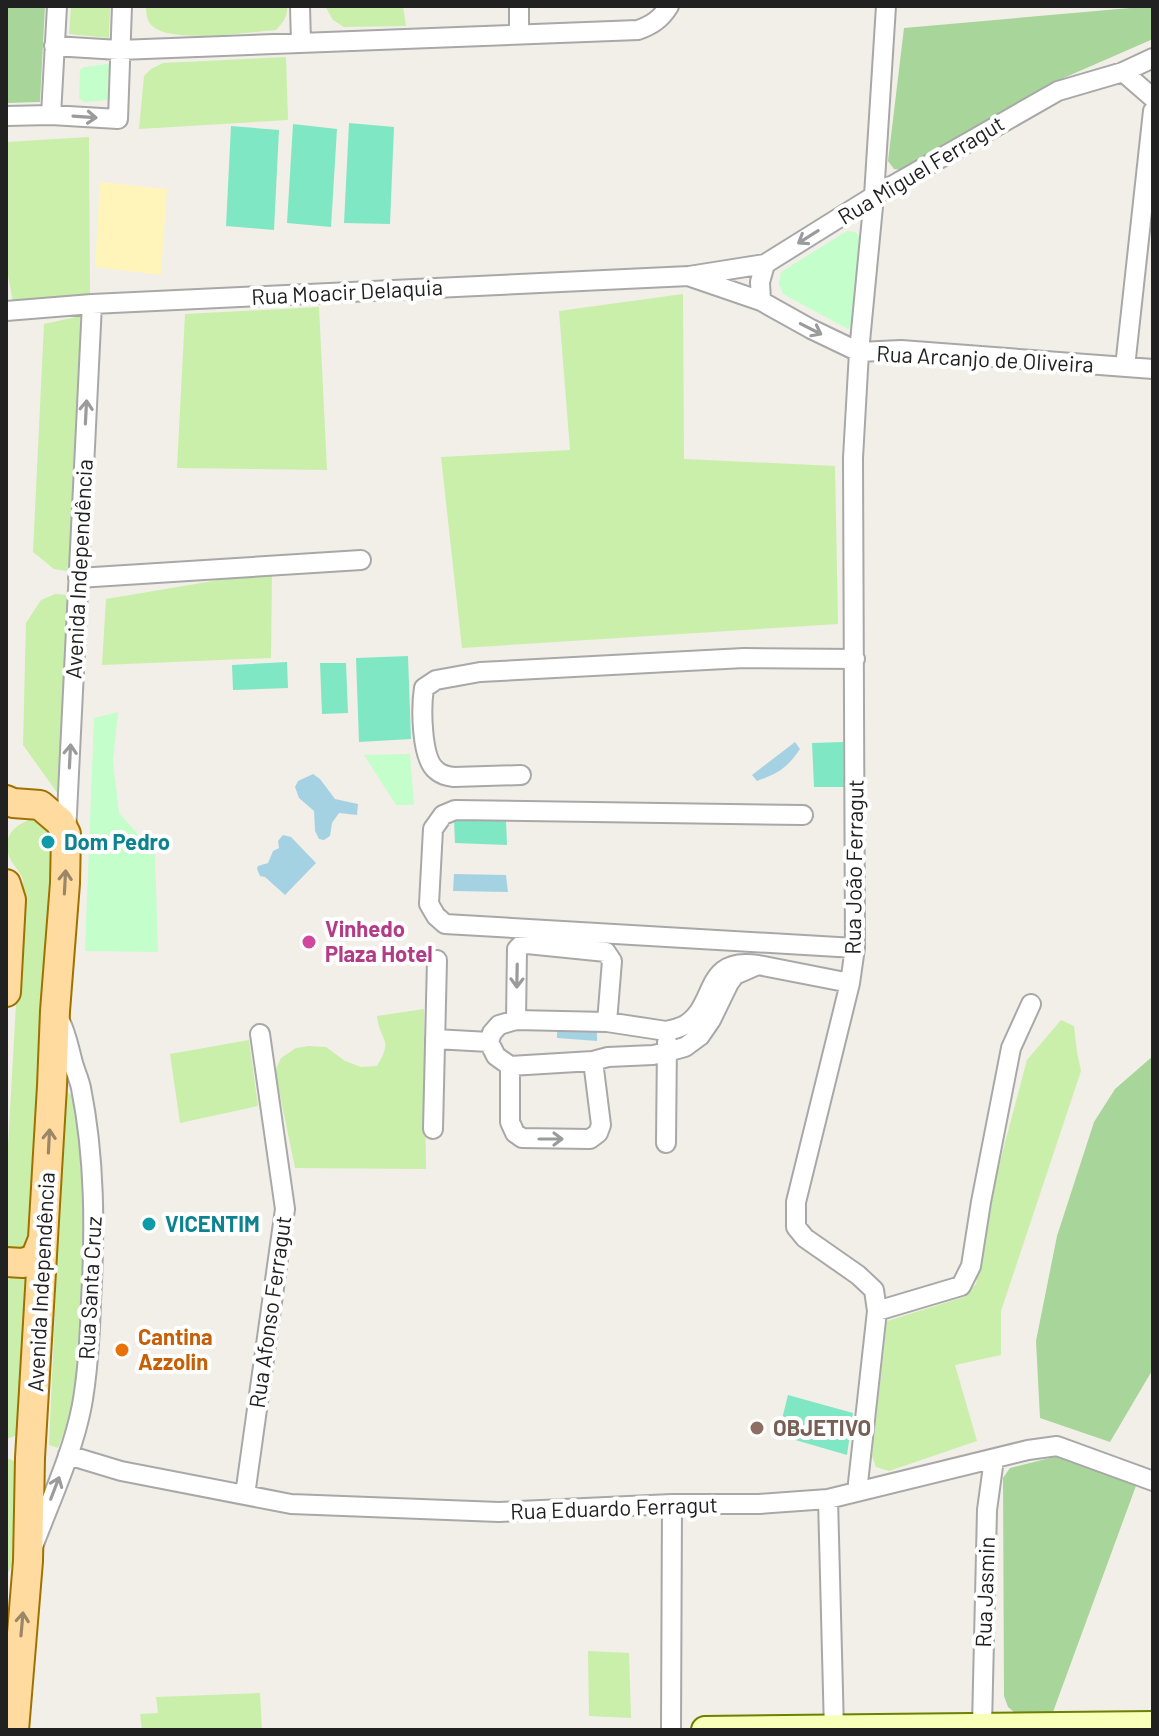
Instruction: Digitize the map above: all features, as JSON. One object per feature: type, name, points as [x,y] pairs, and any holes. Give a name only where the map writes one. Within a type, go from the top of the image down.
[{"type":"main road","points":[[6,800],[40,805],[59,824]]},
{"type":"main road","points":[[6,821],[18,814],[36,810],[59,824]]},
{"type":"main road","name":"Avenida Independência","points":[[14,1730],[28,1561],[18,1454],[43,1239],[65,883],[59,824]]},
{"type":"main road","points":[[6,884],[11,900],[6,992]]},
{"type":"main road","points":[[6,1262],[23,1263],[35,1259],[43,1239]]},
{"type":"main road","points":[[705,1730],[1153,1725]]},
{"type":"street","points":[[51,115],[57,6]]},
{"type":"street","points":[[6,116],[118,119],[122,6]]},
{"type":"street","points":[[300,6],[301,43]]},
{"type":"street","points":[[519,6],[519,34]]},
{"type":"street","points":[[54,46],[119,50],[638,30],[658,20],[669,6]]},
{"type":"street","name":"Rua João Ferragut","points":[[877,1311],[874,1290],[805,1238],[796,1227],[795,1220],[796,1202],[850,983],[855,948],[853,458],[886,6]]},
{"type":"street","name":"Rua Miguel Ferragut","points":[[689,276],[765,264],[874,196],[1058,91],[1123,72],[1153,58]]},
{"type":"street","points":[[1123,72],[1153,98]]},
{"type":"street","points":[[1125,367],[1153,111]]},
{"type":"street","points":[[761,301],[760,282],[765,264]]},
{"type":"street","name":"Rua Arcanjo de Oliveira","points":[[689,276],[761,301],[859,352],[901,350],[1153,369]]},
{"type":"street","name":"Rua Moacir Delaquia","points":[[6,311],[92,304],[689,276]]},
{"type":"street","name":"Avenida Independência","points":[[59,824],[78,578],[92,304]]},
{"type":"street","points":[[78,578],[361,560]]},
{"type":"street","points":[[521,775],[454,777],[433,769],[425,748],[424,688],[436,680],[480,672],[744,658],[855,659]]},
{"type":"street","points":[[803,815],[455,810],[443,815],[433,829],[429,904],[445,924],[855,948]]},
{"type":"street","points":[[516,1020],[517,949],[527,944],[606,952],[612,961],[607,1022]]},
{"type":"street","points":[[433,1129],[437,960]]},
{"type":"street","points":[[758,965],[735,975],[700,1036],[685,1047],[653,1055],[510,1066],[496,1056],[489,1042],[499,1025],[516,1020],[607,1022],[666,1031],[687,1024],[699,1010],[717,977],[733,964],[746,963],[758,965],[850,983]]},
{"type":"street","points":[[857,1492],[877,1311],[961,1286],[971,1266],[1011,1048],[1031,1004]]},
{"type":"street","name":"Rua Santa Cruz","points":[[28,1561],[68,1455],[81,1407],[89,1355],[94,1212],[89,1138],[81,1085],[66,1033],[55,1011]]},
{"type":"street","points":[[666,1031],[666,1143]]},
{"type":"street","name":"Rua Afonso Ferragut","points":[[245,1495],[285,1209],[260,1034]]},
{"type":"street","points":[[435,1039],[489,1042]]},
{"type":"street","points":[[510,1066],[510,1122],[515,1133],[522,1138],[590,1139],[598,1133],[601,1125],[593,1061]]},
{"type":"street","name":"Rua Eduardo Ferragut","points":[[68,1455],[121,1471],[291,1504],[499,1512],[828,1499],[1028,1450],[1057,1446],[1153,1481]]},
{"type":"street","name":"Rua Jasmin","points":[[982,1726],[987,1510],[994,1459]]},
{"type":"street","points":[[828,1499],[833,1729]]},
{"type":"street","points":[[671,1730],[672,1504]]},
{"type":"green space","points":[[6,6],[45,6],[40,102],[6,103]]},
{"type":"green space","points":[[71,6],[110,6],[109,38],[69,34]]},
{"type":"green space","points":[[146,6],[287,6],[287,10],[276,30],[196,36],[155,28],[150,24]]},
{"type":"green space","points":[[325,6],[403,6],[406,26],[344,27],[333,20]]},
{"type":"green space","points":[[1153,6],[1153,39],[1059,80],[902,170],[894,169],[888,161],[904,28]]},
{"type":"green space","points":[[286,57],[288,120],[139,129],[144,76],[163,63]]},
{"type":"green space","points":[[108,64],[112,67],[113,94],[109,100],[84,102],[79,98],[80,70]]},
{"type":"green space","points":[[349,123],[394,127],[390,224],[344,223]]},
{"type":"green space","points":[[293,124],[337,129],[331,227],[287,223]]},
{"type":"green space","points":[[231,126],[279,130],[274,230],[226,226]]},
{"type":"green space","points":[[89,137],[90,297],[13,302],[6,273],[6,142]]},
{"type":"green space","points":[[847,231],[855,232],[864,241],[856,323],[848,329],[783,294],[779,284],[781,272]]},
{"type":"green space","points":[[683,294],[684,459],[835,466],[838,624],[462,648],[441,457],[570,450],[559,311]]},
{"type":"green space","points":[[319,307],[327,470],[177,468],[185,314]]},
{"type":"green space","points":[[85,315],[73,562],[67,571],[54,569],[33,552],[44,324]]},
{"type":"green space","points":[[272,571],[271,658],[102,665],[106,599]]},
{"type":"green space","points":[[55,594],[70,595],[61,798],[23,745],[26,623],[41,600]]},
{"type":"green space","points":[[408,656],[411,739],[359,742],[356,658]]},
{"type":"green space","points":[[287,662],[288,688],[233,690],[232,665]]},
{"type":"green space","points":[[320,663],[346,663],[348,713],[322,714]]},
{"type":"green space","points":[[118,712],[113,761],[119,813],[155,853],[158,952],[85,951],[94,718]]},
{"type":"green space","points":[[843,742],[844,787],[814,787],[812,743]]},
{"type":"green space","points":[[410,754],[414,805],[396,805],[364,755]]},
{"type":"green space","points":[[454,819],[506,820],[507,845],[455,843]]},
{"type":"green space","points":[[29,820],[49,828],[58,839],[36,1242],[13,1253],[6,1246],[6,1182],[23,879],[10,859],[7,844],[14,829]]},
{"type":"green space","points":[[424,1009],[426,1169],[295,1168],[275,1071],[281,1058],[296,1048],[326,1047],[345,1061],[361,1067],[377,1066],[385,1045],[377,1016]]},
{"type":"green space","points":[[1061,1020],[1074,1026],[1081,1071],[1001,1311],[1001,1355],[955,1365],[977,1441],[889,1471],[876,1467],[872,1456],[887,1321],[964,1297],[976,1284],[994,1184],[1027,1060]]},
{"type":"green space","points":[[249,1040],[258,1106],[180,1123],[170,1054]]},
{"type":"green space","points":[[1153,1056],[1153,1369],[1110,1442],[1040,1418],[1036,1341],[1057,1236],[1094,1122],[1115,1089]]},
{"type":"green space","points":[[65,1090],[72,1096],[79,1125],[88,1218],[77,1397],[58,1448],[49,1445]]},
{"type":"green space","points":[[14,1276],[27,1277],[19,1434],[6,1438],[6,1281]]},
{"type":"green space","points":[[788,1395],[853,1413],[847,1455],[778,1435]]},
{"type":"green space","points":[[1062,1455],[1137,1483],[1053,1712],[1014,1712],[1008,1707],[1004,1696],[1003,1478],[1010,1468]]},
{"type":"green space","points":[[6,1459],[18,1463],[19,1553],[6,1576]]},
{"type":"green space","points":[[588,1651],[629,1653],[631,1718],[589,1716]]},
{"type":"green space","points":[[260,1693],[262,1730],[142,1730],[140,1714],[158,1713],[156,1697]]},
{"type":"sand","points":[[100,182],[167,189],[161,275],[95,267]]},
{"type":"water","points":[[795,742],[800,749],[791,761],[757,781],[752,775]]},
{"type":"water","points":[[313,774],[335,799],[358,804],[357,815],[339,813],[332,823],[330,836],[324,840],[319,839],[315,831],[314,811],[299,798],[295,787],[298,781]]},
{"type":"water","points":[[283,835],[291,837],[316,863],[285,895],[260,876],[257,869],[268,863],[273,851],[279,848],[278,841]]},
{"type":"water","points":[[454,874],[506,875],[508,892],[453,891]]},
{"type":"water","points":[[557,1028],[597,1031],[597,1041],[557,1038]]},
{"type":"place","name":"Dom Pedro","points":[[48,842]]},
{"type":"place","name":"Vinhedo Plaza Hotel","points":[[309,942]]},
{"type":"place","name":"VICENTIM","points":[[149,1224]]},
{"type":"place","name":"Cantina Azzolin","points":[[122,1350]]},
{"type":"place","name":"OBJETIVO","points":[[757,1428]]}]
